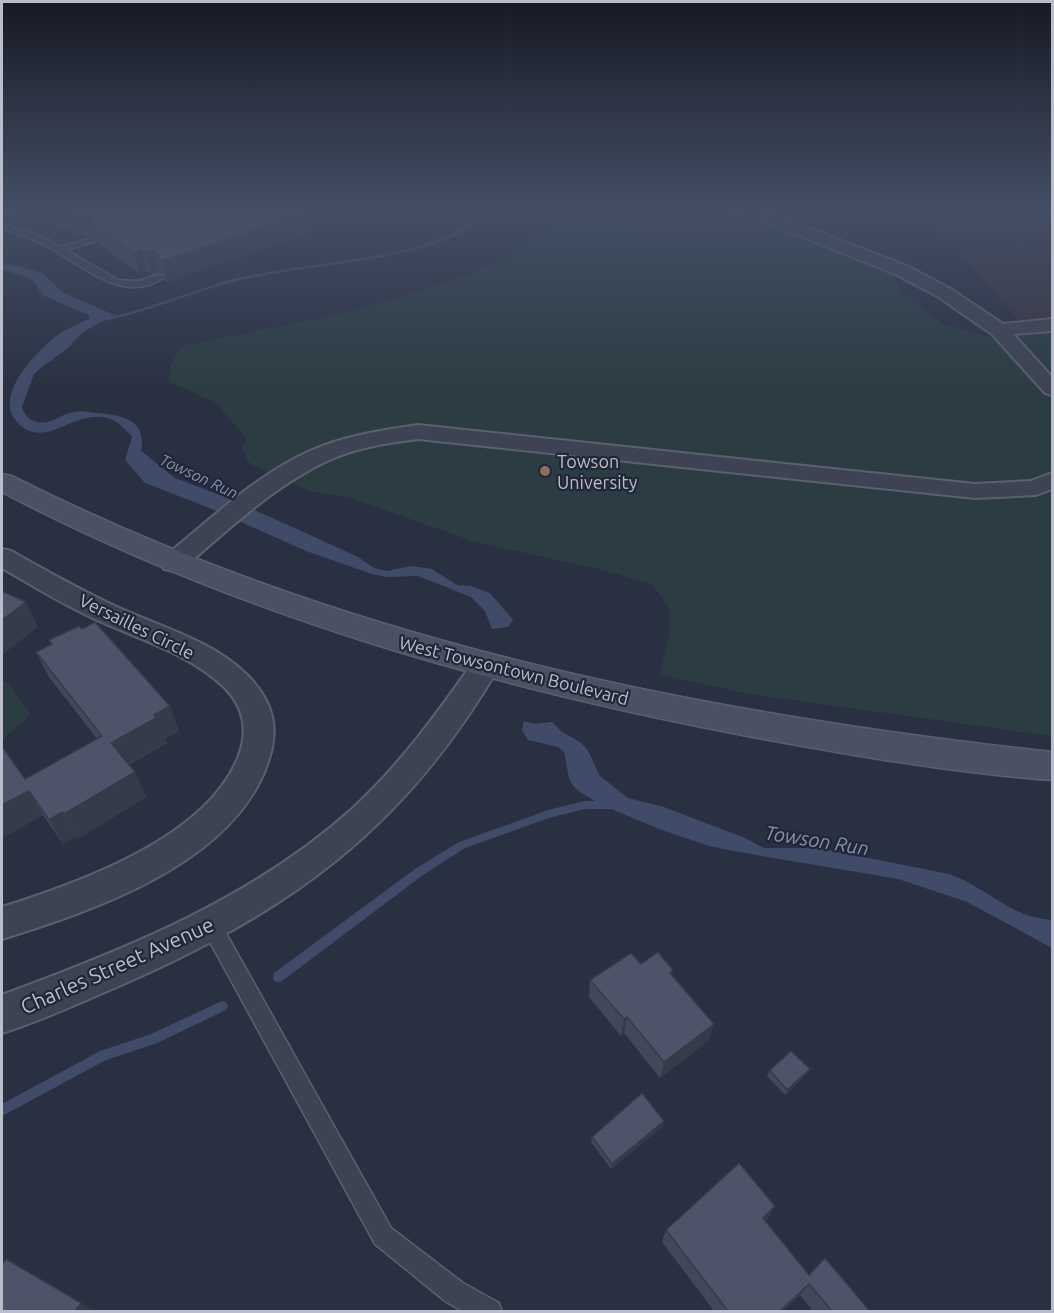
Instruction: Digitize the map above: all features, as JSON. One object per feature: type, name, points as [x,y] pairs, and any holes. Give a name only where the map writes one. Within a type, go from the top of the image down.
[{"type":"main road","name":"West Towsontown Boulevard","points":[[2,482],[77,521],[173,563],[328,620],[486,665],[698,715],[886,745],[1053,766]]},
{"type":"street","points":[[897,268],[943,292],[999,330],[1053,389]]},
{"type":"street","points":[[999,330],[1053,325]]},
{"type":"street","points":[[173,563],[267,486],[318,456],[375,438],[418,432],[975,491],[1036,488],[1053,480]]},
{"type":"street","name":"Versailles Circle","points":[[2,557],[104,612],[190,649],[207,660],[232,677],[254,705],[261,732],[257,760],[242,785],[220,813],[191,839],[120,880],[29,915],[2,922]]},
{"type":"street","name":"Charles Street Avenue","points":[[2,1014],[92,980],[211,925],[263,894],[344,836],[380,802],[413,765],[455,712],[486,665]]},
{"type":"lane","points":[[89,268],[116,283],[139,284],[159,277]]},
{"type":"lane","points":[[211,925],[383,1236],[454,1292],[490,1311]]},
{"type":"shaded area","name":"Towson University","points":[[482,268],[882,268],[890,271],[899,289],[941,323],[988,337],[1052,333],[1052,736],[756,695],[660,675],[670,631],[669,607],[652,584],[598,569],[475,542],[348,497],[310,491],[250,464],[242,450],[246,438],[215,402],[169,382],[170,365],[182,346],[317,319],[385,302]]},
{"type":"shaded area","points":[[972,268],[1052,268],[1052,357]]},
{"type":"shaded area","points":[[2,680],[9,684],[31,714],[2,740]]},
{"type":"water","name":"Towson Run","points":[[25,268],[43,273],[62,292],[114,315],[83,332],[69,347],[34,374],[22,407],[30,419],[43,423],[79,411],[130,420],[140,431],[141,451],[175,478],[297,529],[358,557],[374,568],[387,571],[411,566],[432,569],[457,585],[471,586],[490,593],[513,620],[508,627],[492,629],[485,611],[471,597],[418,576],[386,577],[372,574],[306,551],[212,509],[145,483],[125,460],[132,437],[113,420],[91,417],[42,433],[23,428],[12,415],[10,404],[11,393],[16,382],[31,360],[48,343],[64,331],[89,319],[90,316],[43,295],[32,280],[2,270]]},
{"type":"water","name":"Towson Run","points":[[524,721],[534,724],[552,722],[562,732],[580,742],[587,749],[600,776],[628,798],[664,807],[745,838],[764,848],[818,848],[949,874],[1023,914],[1052,920],[1052,948],[967,902],[898,879],[709,846],[659,829],[602,805],[573,786],[569,778],[564,752],[558,747],[528,740],[522,730]]},
{"type":"building","points":[[2,591],[26,602],[2,620]]},
{"type":"building","points":[[95,622],[170,706],[154,715],[156,718],[111,743],[135,772],[64,814],[62,812],[49,820],[29,791],[2,805],[2,750],[4,749],[25,779],[102,736],[36,652],[52,644],[49,640],[79,626],[82,629]]},
{"type":"building","points":[[658,952],[673,970],[670,973],[714,1024],[664,1062],[627,1017],[624,1019],[590,980],[631,953],[641,964]]},
{"type":"building","points":[[791,1051],[810,1069],[787,1090],[770,1070]]},
{"type":"building","points":[[642,1093],[664,1121],[612,1164],[592,1137]]},
{"type":"building","points":[[739,1163],[775,1206],[763,1218],[809,1275],[825,1258],[870,1311],[832,1311],[809,1284],[780,1311],[728,1311],[666,1230]]},
{"type":"building","points":[[6,1259],[81,1303],[75,1311],[2,1311],[2,1265]]},
{"type":"waterway","points":[[98,320],[133,313],[235,280],[298,268]]},
{"type":"waterway","points":[[278,977],[419,872],[462,845],[548,814],[585,805],[612,805]]},
{"type":"waterway","points":[[2,1110],[104,1055],[153,1039],[222,1006]]},
{"type":"place","name":"Towson University","points":[[545,471]]}]
